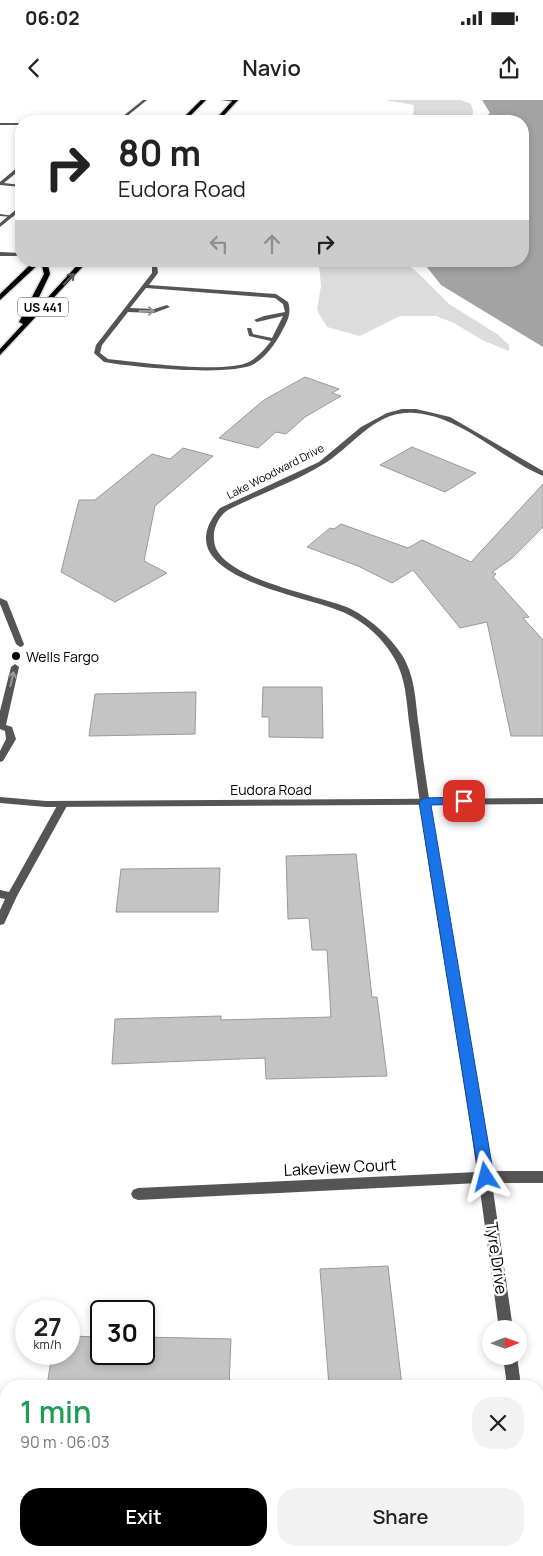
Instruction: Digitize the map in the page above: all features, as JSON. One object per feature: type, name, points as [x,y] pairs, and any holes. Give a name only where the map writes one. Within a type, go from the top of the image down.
[{"type":"main road","points":[[188,115],[204,100]]},
{"type":"main road","points":[[222,115],[236,100]]},
{"type":"main road","name":"US 441","points":[[0,298],[32,267]]},
{"type":"main road","points":[[16,335],[47,274],[45,267]]},
{"type":"main road","name":"US 441","points":[[0,352],[80,267]]},
{"type":"street","points":[[126,115],[145,100]]},
{"type":"street","points":[[222,100],[236,100]]},
{"type":"street","points":[[0,124],[15,124]]},
{"type":"street","points":[[0,184],[15,172]]},
{"type":"street","points":[[0,184],[15,185]]},
{"type":"street","points":[[0,226],[15,213]]},
{"type":"street","points":[[0,215],[12,216]]},
{"type":"street","points":[[0,254],[15,255]]},
{"type":"street","points":[[146,286],[180,291],[276,296],[286,303],[288,314],[275,340],[248,365],[226,369],[106,361],[97,354],[99,346],[155,274],[154,267]]},
{"type":"street","points":[[127,310],[154,311],[167,307]]},
{"type":"street","points":[[257,320],[266,316],[288,314]]},
{"type":"street","points":[[249,329],[251,335],[275,340]]},
{"type":"street","name":"Lake Woodward Drive","points":[[424,802],[408,675],[396,654],[382,636],[367,622],[351,613],[256,580],[220,562],[209,544],[209,534],[214,519],[223,510],[320,462],[376,420],[402,411],[424,412],[448,418],[543,474]]},
{"type":"street","points":[[0,600],[3,601],[20,644]]},
{"type":"street","points":[[0,759],[11,739],[9,729],[1,726],[15,667]]},
{"type":"street","name":"Eudora Road","points":[[0,800],[63,804],[543,801]]},
{"type":"street","name":"Tyre Drive","points":[[424,802],[486,1177],[505,1320]]},
{"type":"street","points":[[0,921],[63,804]]},
{"type":"street","points":[[0,894],[12,896]]},
{"type":"street","name":"Lakeview Court","points":[[138,1194],[486,1177],[543,1177]]},
{"type":"street","points":[[511,1365],[513,1380]]},
{"type":"shaded area","points":[[385,100],[461,100],[471,104],[473,115],[413,115],[414,105]]},
{"type":"shaded area","points":[[482,100],[543,100],[543,347],[441,285],[427,267],[529,267],[529,115],[488,115],[490,113]]},
{"type":"shaded area","points":[[319,267],[410,267],[449,304],[497,334],[509,345],[509,351],[482,340],[454,323],[436,316],[400,316],[360,336],[327,327],[317,310],[321,286]]},
{"type":"building","points":[[305,377],[339,389],[332,393],[341,396],[305,417],[286,434],[276,432],[258,448],[219,438],[264,400]]},
{"type":"building","points":[[412,447],[476,473],[445,492],[380,465]]},
{"type":"building","points":[[183,448],[213,456],[155,506],[144,561],[167,573],[115,602],[61,572],[79,500],[95,500],[152,454],[170,459]]},
{"type":"building","points":[[543,484],[543,527],[511,559],[492,572],[496,574],[493,577],[529,617],[523,618],[543,640],[543,736],[511,736],[487,622],[460,628],[413,570],[392,583],[358,566],[307,547],[330,528],[334,529],[341,524],[408,548],[422,540],[471,562]]},
{"type":"building","points":[[263,687],[322,687],[323,738],[269,737],[269,717],[262,717]]},
{"type":"building","points":[[196,692],[195,734],[89,736],[95,694]]},
{"type":"building","points":[[356,854],[372,997],[377,997],[387,1076],[266,1079],[265,1058],[112,1064],[115,1019],[221,1016],[221,1020],[331,1017],[327,950],[312,950],[309,918],[288,919],[286,856]]},
{"type":"building","points":[[220,868],[218,912],[116,912],[121,869]]},
{"type":"building","points":[[388,1266],[401,1380],[329,1380],[320,1269]]},
{"type":"building","points":[[80,1336],[90,1337],[90,1365],[155,1365],[155,1337],[231,1339],[229,1380],[48,1380],[50,1365],[80,1365]]},
{"type":"place","name":"Wells Fargo","points":[[16,656]]},
{"type":"route","points":[[464,801],[424,802],[486,1177]]}]
